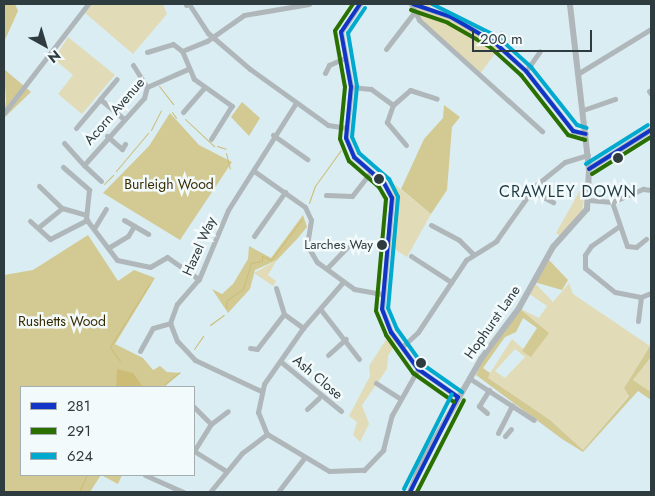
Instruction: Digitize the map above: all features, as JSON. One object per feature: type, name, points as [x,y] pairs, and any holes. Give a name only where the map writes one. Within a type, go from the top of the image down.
[{"type":"street","points":[[4,113],[88,4]]},
{"type":"street","points":[[186,5],[189,4],[213,36],[296,103],[328,125],[347,128]]},
{"type":"street","points":[[182,51],[213,36],[244,15],[281,7],[309,4]]},
{"type":"street","points":[[360,4],[341,32],[351,87],[347,128],[349,150],[386,185],[394,205],[381,294],[386,323],[418,368],[458,396]]},
{"type":"street","points":[[542,131],[413,14],[412,4],[431,6],[494,42],[526,71],[573,131],[586,134]]},
{"type":"street","points":[[578,4],[570,6],[584,110],[590,200],[612,202],[643,188],[651,190]]},
{"type":"street","points":[[386,49],[413,14]]},
{"type":"street","points":[[579,73],[651,29]]},
{"type":"street","points":[[494,42],[501,34]]},
{"type":"street","points":[[150,52],[173,44],[182,51],[188,69],[205,87],[232,106],[214,130],[211,139]]},
{"type":"street","points":[[526,71],[540,50]]},
{"type":"street","points":[[325,74],[329,65],[345,58]]},
{"type":"street","points":[[133,65],[147,87]]},
{"type":"street","name":"Acorn Avenue","points":[[84,165],[122,118],[144,98],[147,87],[166,77],[188,69]]},
{"type":"street","name":"Acorn Avenue","points":[[162,71],[166,77]]},
{"type":"street","points":[[76,128],[117,79]]},
{"type":"street","points":[[184,109],[205,87]]},
{"type":"street","points":[[351,87],[371,89],[393,105]]},
{"type":"street","points":[[406,145],[388,122],[393,105],[410,90],[437,99]]},
{"type":"street","points":[[100,99],[122,118]]},
{"type":"street","points":[[584,110],[616,99]]},
{"type":"street","name":"Hazel Way","points":[[170,323],[177,304],[199,280],[228,210],[254,171],[273,135],[296,103]]},
{"type":"street","points":[[589,169],[651,130]]},
{"type":"street","points":[[273,135],[308,159]]},
{"type":"street","points":[[107,136],[122,149]]},
{"type":"street","name":"Acorn Avenue","points":[[64,143],[101,181]]},
{"type":"street","points":[[402,347],[418,332],[451,282],[473,254],[496,241],[532,191],[557,168],[588,156]]},
{"type":"street","points":[[30,221],[40,226],[46,238],[53,239],[86,217],[90,191],[63,167]]},
{"type":"street","points":[[254,171],[286,192],[308,212],[307,245],[326,268],[343,282],[381,294]]},
{"type":"street","points":[[326,195],[352,196],[371,172]]},
{"type":"street","points":[[39,186],[62,208],[86,217],[118,261],[135,260],[149,267],[164,257],[173,260],[199,280]]},
{"type":"street","points":[[532,191],[553,202]]},
{"type":"street","points":[[254,236],[286,192]]},
{"type":"street","name":"Hophurst Lane","points":[[410,492],[469,378],[520,305],[553,248],[582,217],[590,200]]},
{"type":"street","points":[[612,202],[618,227],[630,248],[646,239]]},
{"type":"street","points":[[40,226],[62,208]]},
{"type":"street","points":[[94,227],[106,209]]},
{"type":"street","points":[[124,220],[148,234]]},
{"type":"street","points":[[108,248],[126,238],[134,226]]},
{"type":"street","points":[[431,226],[459,240],[473,254]]},
{"type":"street","points":[[618,227],[590,246],[585,255],[586,268],[615,292],[641,297],[651,293]]},
{"type":"street","points":[[326,268],[348,246]]},
{"type":"street","points":[[411,256],[451,282]]},
{"type":"street","points":[[343,282],[321,310],[303,328],[261,391],[258,412],[266,434],[339,474],[364,470],[383,450],[399,398],[418,368]]},
{"type":"street","points":[[276,288],[284,314],[303,328]]},
{"type":"street","points":[[638,321],[641,297]]},
{"type":"street","points":[[321,310],[346,339],[359,359]]},
{"type":"street","points":[[250,348],[257,349],[284,314]]},
{"type":"street","points":[[140,351],[153,328],[170,323],[177,341],[195,360],[261,391]]},
{"type":"street","points":[[328,355],[346,339]]},
{"type":"street","name":"Ash Close","points":[[280,361],[319,398],[341,411]]},
{"type":"street","points":[[469,378],[534,420]]},
{"type":"street","points":[[376,383],[399,398]]},
{"type":"street","points":[[487,413],[479,406],[489,390]]},
{"type":"street","points":[[307,409],[319,398]]},
{"type":"street","points":[[498,433],[512,405]]},
{"type":"street","points":[[195,408],[211,424]]},
{"type":"street","points":[[195,449],[211,424],[228,411]]},
{"type":"street","points":[[502,428],[508,432]]},
{"type":"street","points":[[210,492],[226,471],[266,434]]},
{"type":"street","points":[[195,452],[226,471]]},
{"type":"street","points":[[278,492],[305,457]]},
{"type":"street","points":[[147,476],[184,492]]},
{"type":"shaded area","points":[[91,4],[163,4],[167,14],[133,54],[85,13]]},
{"type":"shaded area","points":[[421,4],[432,4],[430,8],[500,47],[479,75],[411,11]]},
{"type":"shaded area","points":[[68,37],[115,75],[82,114],[58,94],[73,75],[54,59]]},
{"type":"shaded area","points":[[587,178],[582,212],[560,236],[556,233]]},
{"type":"shaded area","points":[[389,180],[431,214],[407,257],[391,247],[396,204]]},
{"type":"shaded area","points":[[277,260],[268,275],[276,281],[273,286],[254,273]]},
{"type":"shaded area","points":[[534,282],[553,302],[569,283],[573,294],[650,346],[624,388],[629,395],[583,450],[550,420],[487,378],[512,339],[531,356],[542,327],[519,308],[539,318],[547,306],[528,293]],"holes":[[[515,349],[525,357],[505,378],[495,371]]]},
{"type":"shaded area","points":[[391,332],[397,341],[388,356],[387,369],[362,405],[369,424],[360,442],[353,435],[357,422],[349,416],[370,376],[369,366]]},
{"type":"shaded area","points":[[651,357],[651,392],[633,380]]},
{"type":"shaded area","points":[[117,369],[133,373],[142,386],[116,386]]},
{"type":"green space","points":[[4,4],[15,4],[18,11],[4,42]]},
{"type":"green space","points":[[4,69],[31,92],[4,118],[6,100]]},
{"type":"green space","points":[[242,102],[260,118],[249,136],[231,117]]},
{"type":"green space","points":[[444,105],[460,117],[452,127],[447,190],[431,214],[401,189],[424,139],[443,118]]},
{"type":"green space","name":"Burleigh Wood","points":[[170,113],[199,145],[232,162],[180,240],[103,193],[149,146]]},
{"type":"green space","points":[[303,215],[307,227],[277,260],[255,270],[250,289],[228,313],[212,289],[222,294],[233,284],[248,259],[249,246],[271,258]]},
{"type":"green space","name":"Rushetts Wood","points":[[88,235],[118,281],[134,270],[155,278],[115,344],[143,358],[153,370],[160,366],[167,372],[181,373],[163,386],[139,386],[127,372],[118,371],[116,386],[20,386],[20,476],[100,476],[90,492],[4,492],[4,275],[33,270]]},
{"type":"green space","points":[[549,260],[568,280],[562,290],[534,282]]},
{"type":"green space","points":[[519,308],[549,333],[531,357],[522,351],[537,328],[523,318],[516,332],[505,337],[483,368],[490,373],[488,378],[550,420],[583,450],[629,396],[624,388],[650,346],[651,357],[633,380],[651,392],[651,400],[638,391],[583,452],[562,439],[476,375],[489,347]]},
{"type":"green space","points":[[103,476],[122,476],[118,484]]},
{"type":"waterway","points":[[159,86],[173,104]]},
{"type":"waterway","points":[[151,130],[161,110]]},
{"type":"waterway","points":[[172,112],[176,118]]},
{"type":"waterway","points":[[185,119],[214,146]]},
{"type":"waterway","points":[[116,171],[148,133]]},
{"type":"waterway","points":[[217,146],[226,149]]},
{"type":"waterway","points":[[309,203],[315,186],[341,150]]},
{"type":"waterway","points":[[226,153],[230,169]]},
{"type":"waterway","points":[[104,184],[113,175]]},
{"type":"waterway","points":[[226,308],[227,300],[243,289],[251,263],[262,261],[262,256],[271,260],[302,219]]},
{"type":"waterway","points":[[120,361],[110,347],[150,283]]},
{"type":"waterway","points":[[210,325],[224,315]]},
{"type":"waterway","points":[[194,349],[203,336]]},
{"type":"waterway","points":[[163,386],[180,372]]},
{"type":"waterway","points":[[79,492],[87,476]]},
{"type":"transit line","name":"291","points":[[353,4],[335,31],[345,87],[340,139],[349,161],[379,187],[386,199],[376,311],[386,335],[413,373],[454,402]]},
{"type":"transit line","name":"281","points":[[360,4],[341,32],[351,87],[346,138],[354,157],[384,183],[392,198],[382,309],[391,332],[418,369],[458,397]]},
{"type":"transit line","name":"281","points":[[413,4],[451,17],[494,42],[526,71],[573,131],[586,134]]},
{"type":"transit line","name":"624","points":[[432,4],[498,37],[531,67],[577,125],[587,128]]},
{"type":"transit line","name":"624","points":[[365,8],[348,33],[357,86],[352,137],[359,153],[389,179],[398,197],[388,308],[397,329],[422,364],[462,392]]},
{"type":"transit line","name":"291","points":[[411,10],[448,23],[490,47],[521,75],[568,135],[585,140]]},
{"type":"transit line","name":"624","points":[[586,164],[648,125]]},
{"type":"transit line","name":"281","points":[[589,169],[651,130]]},
{"type":"transit line","name":"291","points":[[592,174],[651,137]]},
{"type":"transit line","name":"624","points":[[404,489],[452,394]]},
{"type":"transit line","name":"281","points":[[410,492],[458,397]]},
{"type":"transit line","name":"291","points":[[417,492],[464,400]]},
{"type":"place","name":"Larches Way","points":[[382,245]]},
{"type":"district","name":"CRAWLEY DOWN","points":[[568,192]]}]
